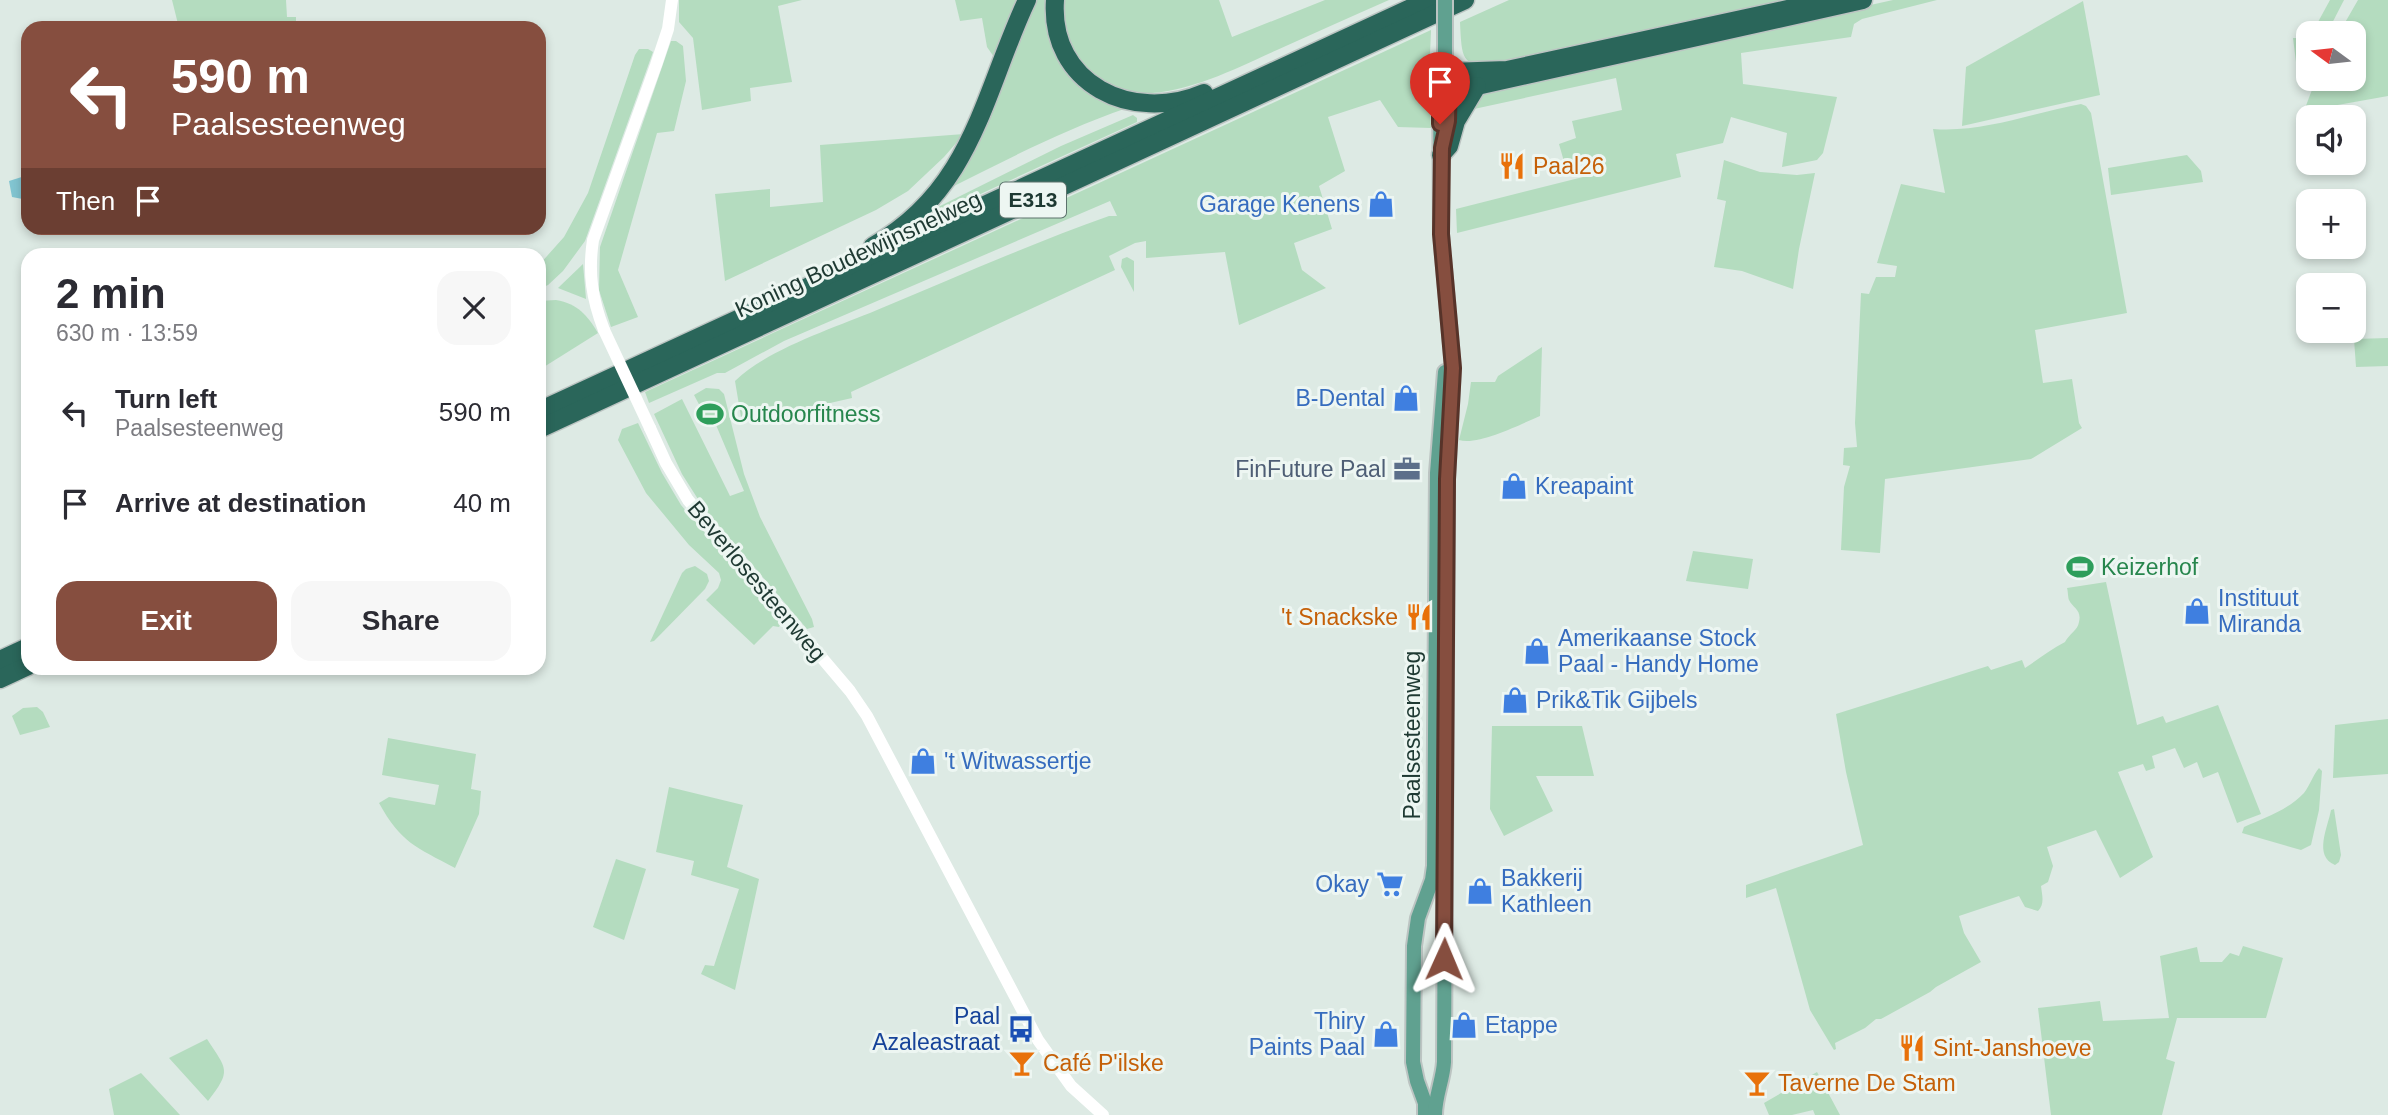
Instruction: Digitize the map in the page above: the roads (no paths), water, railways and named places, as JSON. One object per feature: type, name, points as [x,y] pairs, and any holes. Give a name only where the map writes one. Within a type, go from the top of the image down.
[{"type":"highway","points":[[852,266],[863,251],[887,237],[918,213],[957,166],[974,135],[1027,0]]},
{"type":"highway","points":[[1055,0],[1057,33],[1067,57],[1088,81],[1118,99],[1152,103],[1185,99],[1259,69],[1296,61]]},
{"type":"highway","name":"Koning Boudewijnsnelweg","points":[[546,408],[1428,0]]},
{"type":"highway","name":"Koning Boudewijnsnelweg","points":[[546,426],[1465,0]]},
{"type":"highway","points":[[1446,74],[1507,71],[1829,0]]},
{"type":"highway","points":[[1446,74],[1477,86],[1863,0]]},
{"type":"highway","points":[[1442,151],[1449,146],[1456,121],[1477,86]]},
{"type":"highway","points":[[0,660],[21,651]]},
{"type":"highway","points":[[0,678],[21,669]]},
{"type":"main road","name":"Paalsesteenweg","points":[[1436,1115],[1435,1101],[1444,1062],[1447,479],[1453,368],[1441,234],[1446,74],[1445,0]]},
{"type":"main road","name":"Paalsesteenweg","points":[[1425,1115],[1425,1104],[1416,1081],[1413,1062],[1414,946],[1418,918],[1432,880],[1434,866],[1437,473],[1443,384],[1450,351]]},
{"type":"street","name":"Beverlosesteenweg","points":[[672,0],[668,29],[593,240],[590,284],[595,308],[666,463],[688,500],[850,691],[867,716],[1038,1040],[1072,1086],[1103,1115]]},
{"type":"water","points":[[21,177],[21,199],[12,197],[9,181]]},
{"type":"place","name":"Paal26","points":[[1512,166]]},
{"type":"place","name":"Garage Kenens","points":[[1381,204]]},
{"type":"place","name":"B-Dental","points":[[1406,398]]},
{"type":"place","name":"Outdoorfitness","points":[[710,414]]},
{"type":"place","name":"FinFuture Paal","points":[[1407,469]]},
{"type":"place","name":"Kreapaint","points":[[1514,486]]},
{"type":"place","name":"Keizerhof","points":[[2080,567]]},
{"type":"place","name":"Instituut Miranda","points":[[2197,611]]},
{"type":"place","name":"'t Snackske","points":[[1419,617]]},
{"type":"place","name":"Amerikaanse Stock Paal - Handy Home","points":[[1537,651]]},
{"type":"place","name":"Prik&Tik Gijbels","points":[[1515,700]]},
{"type":"place","name":"'t Witwassertje","points":[[923,761]]},
{"type":"place","name":"Okay","points":[[1390,884]]},
{"type":"place","name":"Bakkerij Kathleen","points":[[1480,891]]},
{"type":"place","name":"Etappe","points":[[1464,1025]]},
{"type":"place","name":"Paal Azaleastraat","points":[[1021,1029]]},
{"type":"place","name":"Thiry Paints Paal","points":[[1386,1034]]},
{"type":"place","name":"Sint-Janshoeve","points":[[1912,1048]]},
{"type":"place","name":"Café P'ilske","points":[[1022,1063]]},
{"type":"place","name":"Taverne De Stam","points":[[1757,1083]]}]
